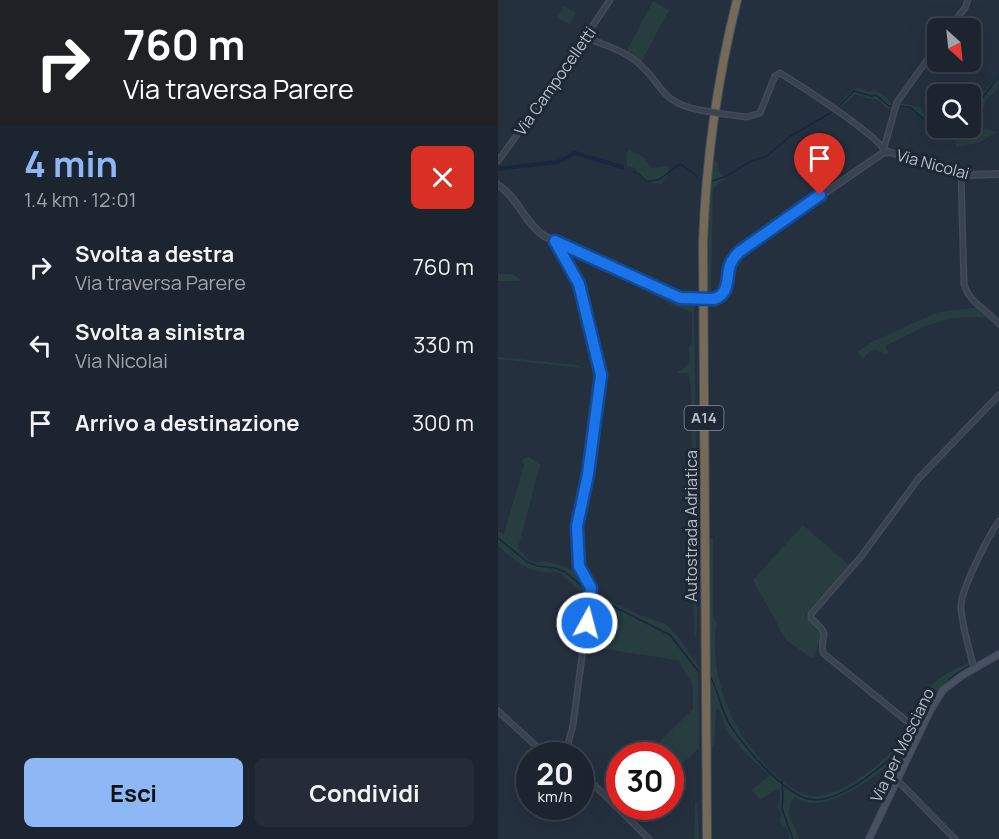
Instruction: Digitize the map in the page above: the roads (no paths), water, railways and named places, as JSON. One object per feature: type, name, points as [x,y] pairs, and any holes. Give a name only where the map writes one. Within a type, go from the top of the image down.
[{"type":"highway","name":"Autostrada Adriatica","points":[[702,839],[698,234],[707,126],[717,65],[732,0]]},
{"type":"highway","name":"Autostrada Adriatica","points":[[707,839],[704,221],[712,125],[723,57],[737,0]]},
{"type":"main road","name":"Via per Mosciano","points":[[869,839],[930,711],[943,690],[999,654]]},
{"type":"street","name":"Via Campocelletti","points":[[498,161],[526,125],[610,0]]},
{"type":"street","points":[[957,18],[968,0]]},
{"type":"street","points":[[585,38],[632,58],[652,78],[665,96],[676,103],[700,110],[747,117],[760,113],[775,76],[780,73],[807,89],[865,131],[885,150]]},
{"type":"street","name":"Via Nicolai","points":[[555,241],[674,296],[687,300],[719,298],[725,291],[730,264],[739,252],[885,150],[897,102],[927,60]]},
{"type":"street","name":"Via Nicolai","points":[[885,150],[976,176],[999,174]]},
{"type":"street","points":[[961,172],[964,284],[967,295],[990,313],[999,324]]},
{"type":"street","points":[[498,185],[508,193],[534,228],[555,241],[579,284],[601,375],[588,474],[577,526],[579,566],[591,588],[573,725],[569,742]]},
{"type":"street","points":[[920,732],[823,653],[821,644],[826,635],[825,631],[811,618],[811,614],[860,558],[918,478],[999,395]]},
{"type":"street","points":[[974,668],[964,626],[961,600],[999,521]]},
{"type":"street","points":[[498,711],[532,742]]},
{"type":"street","points":[[898,781],[955,839]]},
{"type":"street","points":[[594,785],[649,839]]},
{"type":"waterway","points":[[981,100],[999,76]]},
{"type":"waterway","points":[[836,109],[854,91],[871,96],[876,95],[889,106],[894,106]]},
{"type":"waterway","points":[[898,106],[910,107],[927,122]]},
{"type":"waterway","points":[[709,180],[727,176],[751,161],[767,156],[789,137],[832,112]]},
{"type":"waterway","points":[[498,169],[558,162],[575,153],[622,167]]},
{"type":"waterway","points":[[634,172],[646,181],[653,181],[662,178],[681,164],[697,176]]},
{"type":"waterway","points":[[498,538],[526,561],[537,566],[555,568],[565,572],[588,591]]},
{"type":"waterway","points":[[593,595],[670,635],[698,671]]},
{"type":"waterway","points":[[918,728],[933,696],[956,674],[970,666]]},
{"type":"waterway","points":[[711,678],[727,720],[744,745],[784,786],[805,798],[818,800],[834,796],[850,788],[881,766],[916,732]]},
{"type":"waterway","points":[[782,782],[782,809],[793,839]]}]
